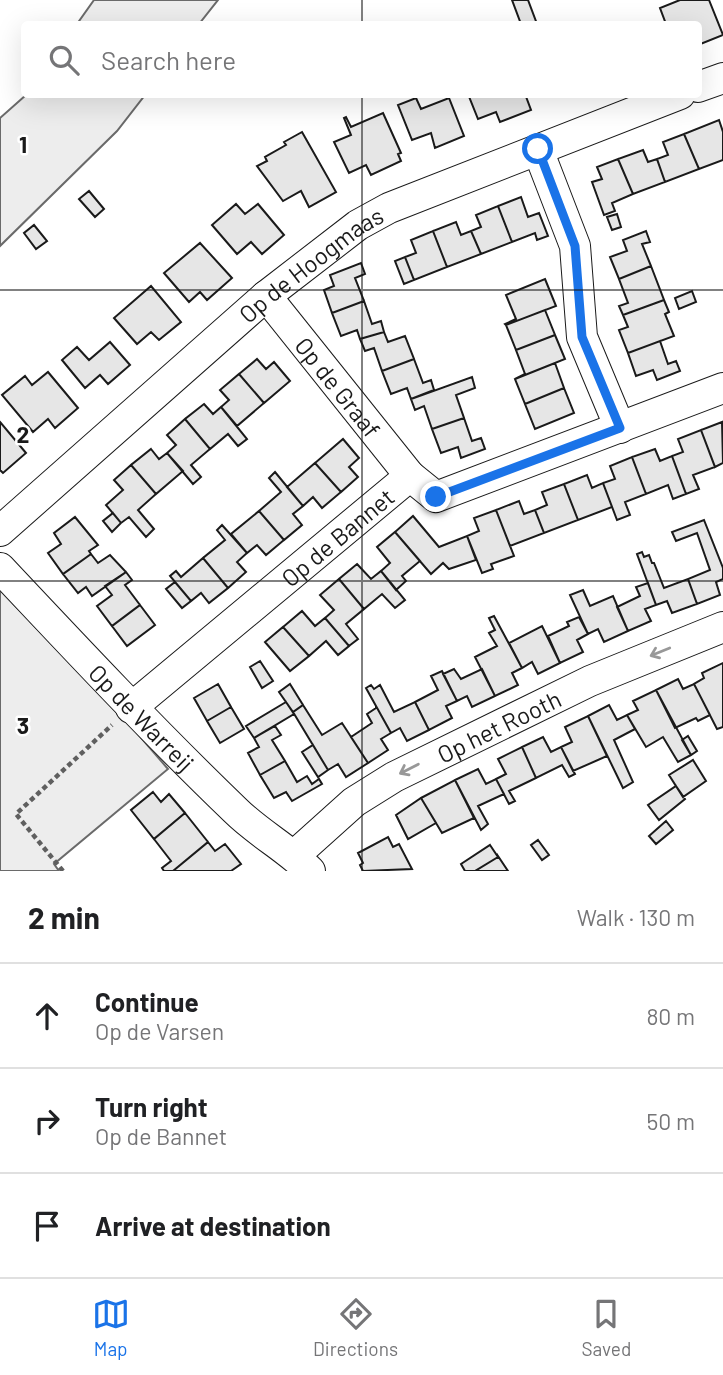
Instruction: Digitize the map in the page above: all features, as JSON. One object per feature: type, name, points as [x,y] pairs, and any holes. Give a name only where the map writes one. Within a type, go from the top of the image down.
[{"type":"street","points":[[702,86],[723,78]]},
{"type":"street","name":"Op de Hoogmaas","points":[[0,531],[266,296],[373,216],[670,98]]},
{"type":"street","points":[[538,149],[575,246],[582,337],[620,428]]},
{"type":"street","name":"Op de Graaf","points":[[266,296],[410,476]]},
{"type":"street","name":"Op de Bannet","points":[[131,708],[410,476],[436,497],[723,388]]},
{"type":"street","name":"Op de Warreij","points":[[0,568],[131,708],[238,813],[302,863]]},
{"type":"street","name":"Op het Rooth","points":[[302,863],[354,802],[394,777],[590,681],[723,627]]},
{"type":"path","points":[[63,871],[16,814],[131,708]]},
{"type":"shaded area","points":[[94,0],[218,0],[201,21],[79,21]]},
{"type":"shaded area","points":[[23,98],[143,98],[117,131],[0,246],[0,118]]},
{"type":"shaded area","points":[[0,590],[168,769],[54,864],[59,871],[0,871]]},
{"type":"building","points":[[512,0],[528,0],[536,21],[520,21]]},
{"type":"building","points":[[680,0],[709,0],[723,35],[702,43],[702,21],[665,21],[660,8]]},
{"type":"building","points":[[416,98],[421,109],[449,98],[464,136],[435,148],[431,133],[412,140],[398,105]]},
{"type":"building","points":[[470,98],[526,98],[531,110],[500,122],[496,112],[478,119]]},
{"type":"building","points":[[383,113],[401,153],[398,154],[401,161],[371,175],[366,165],[349,173],[334,142],[351,135],[344,118],[346,117],[351,127]]},
{"type":"building","points":[[719,120],[723,132],[723,160],[699,169],[684,134]]},
{"type":"building","points":[[302,132],[336,192],[309,207],[301,191],[283,201],[257,166],[267,161],[265,157],[286,145],[284,142]]},
{"type":"building","points":[[684,134],[699,169],[665,182],[657,159],[668,155],[663,142]]},
{"type":"building","points":[[643,150],[648,162],[657,159],[665,182],[633,194],[618,159]]},
{"type":"building","points":[[618,159],[633,194],[612,203],[615,211],[604,215],[592,182],[602,179],[597,167]]},
{"type":"building","points":[[89,191],[104,209],[95,217],[79,199]]},
{"type":"building","points":[[521,197],[528,217],[539,213],[548,236],[537,240],[535,233],[512,242],[498,206]]},
{"type":"building","points":[[236,204],[245,214],[258,204],[284,235],[262,254],[251,242],[237,254],[212,225]]},
{"type":"building","points":[[498,206],[512,242],[481,254],[471,231],[481,227],[476,215]]},
{"type":"building","points":[[617,214],[621,227],[612,230],[607,217]]},
{"type":"building","points":[[456,222],[461,235],[471,231],[481,254],[447,267],[433,231]]},
{"type":"building","points":[[34,225],[47,241],[36,249],[24,233]]},
{"type":"building","points":[[433,231],[447,267],[414,280],[405,257],[416,253],[411,240]]},
{"type":"building","points":[[646,231],[650,242],[642,244],[651,266],[619,279],[610,257],[627,251],[623,240]]},
{"type":"building","points":[[200,243],[232,278],[207,300],[200,292],[189,302],[164,273]]},
{"type":"building","points":[[405,257],[414,280],[404,284],[395,261]]},
{"type":"building","points":[[361,263],[365,274],[355,278],[364,301],[332,313],[324,290],[334,286],[330,275]]},
{"type":"building","points":[[651,266],[664,300],[623,315],[619,306],[628,303],[619,279]]},
{"type":"building","points":[[545,279],[556,306],[506,325],[516,319],[506,295]]},
{"type":"building","points":[[151,286],[181,322],[159,340],[151,332],[137,344],[114,318]]},
{"type":"building","points":[[692,291],[696,302],[679,309],[675,298]]},
{"type":"building","points":[[664,300],[669,312],[665,314],[674,336],[628,353],[619,330],[628,327],[623,315]]},
{"type":"building","points":[[364,301],[372,324],[381,321],[384,332],[360,339],[357,330],[341,336],[332,313]]},
{"type":"building","points":[[545,310],[555,335],[516,350],[506,325]]},
{"type":"building","points":[[384,332],[388,342],[405,336],[414,359],[382,371],[374,348],[365,351],[360,339]]},
{"type":"building","points":[[555,335],[565,359],[515,379],[525,374],[516,350]]},
{"type":"building","points":[[660,341],[668,364],[676,361],[680,371],[657,380],[653,370],[636,376],[628,353]]},
{"type":"building","points":[[110,342],[130,365],[108,384],[100,375],[85,388],[62,360],[77,347],[89,360]]},
{"type":"building","points":[[257,359],[266,369],[274,362],[290,381],[264,403],[239,374]]},
{"type":"building","points":[[414,359],[423,383],[431,380],[434,390],[411,399],[407,388],[391,394],[382,371]]},
{"type":"building","points":[[555,363],[564,388],[525,404],[515,379]]},
{"type":"building","points":[[48,372],[78,408],[55,428],[48,419],[33,432],[2,395],[25,376],[32,385]]},
{"type":"building","points":[[239,374],[264,403],[237,426],[221,407],[229,400],[220,390]]},
{"type":"building","points":[[472,377],[475,388],[456,395],[464,418],[432,429],[424,406],[415,410],[411,399]]},
{"type":"building","points":[[564,388],[574,413],[535,429],[525,404]]},
{"type":"building","points":[[204,404],[213,414],[221,407],[247,439],[238,446],[228,434],[210,449],[185,419]]},
{"type":"building","points":[[464,418],[472,441],[481,438],[485,449],[461,458],[458,447],[441,453],[432,429]]},
{"type":"building","points":[[185,419],[210,449],[191,465],[201,477],[193,484],[167,453],[176,445],[167,435]]},
{"type":"building","points":[[0,422],[26,453],[3,473],[0,470]]},
{"type":"building","points":[[722,422],[723,463],[715,467],[701,430]]},
{"type":"building","points":[[701,430],[715,467],[693,475],[699,489],[686,494],[672,456],[683,452],[678,439]]},
{"type":"building","points":[[343,439],[359,458],[349,467],[358,477],[341,492],[315,463]]},
{"type":"building","points":[[151,449],[159,459],[167,453],[183,471],[156,494],[131,465]]},
{"type":"building","points":[[655,449],[660,461],[672,456],[686,494],[673,499],[668,485],[646,494],[632,457]]},
{"type":"building","points":[[632,457],[646,494],[625,502],[630,515],[617,520],[603,483],[615,479],[610,466]]},
{"type":"building","points":[[315,463],[341,492],[322,508],[313,497],[303,506],[287,487]]},
{"type":"building","points":[[131,465],[156,494],[138,510],[154,529],[146,537],[129,517],[121,523],[106,505],[123,490],[114,480]]},
{"type":"building","points":[[275,472],[303,506],[293,514],[302,525],[284,540],[259,511],[281,492],[269,478]]},
{"type":"building","points":[[587,475],[592,488],[603,483],[612,507],[578,520],[564,484]]},
{"type":"building","points":[[564,484],[578,520],[544,533],[535,510],[547,505],[542,492]]},
{"type":"building","points":[[519,501],[524,514],[535,510],[544,533],[510,546],[496,510]]},
{"type":"building","points":[[496,510],[514,556],[491,564],[493,569],[482,573],[467,536],[479,531],[474,518]]},
{"type":"building","points":[[259,511],[284,540],[266,555],[257,545],[247,553],[231,534]]},
{"type":"building","points":[[113,513],[121,523],[112,532],[103,521]]},
{"type":"building","points":[[413,516],[439,547],[467,536],[476,560],[449,569],[443,563],[431,574],[395,532]]},
{"type":"building","points":[[75,517],[98,545],[89,551],[91,554],[63,574],[48,553],[61,544],[54,533]]},
{"type":"building","points":[[704,520],[723,568],[723,579],[716,582],[720,595],[697,604],[688,579],[710,570],[697,533],[676,541],[672,532]]},
{"type":"building","points":[[222,525],[247,553],[237,562],[246,572],[228,588],[203,558],[225,540],[217,530]]},
{"type":"building","points":[[395,532],[420,561],[402,576],[406,581],[396,590],[381,571],[390,563],[377,547]]},
{"type":"building","points":[[642,552],[644,557],[649,555],[654,563],[664,588],[688,579],[697,604],[672,613],[667,601],[656,605],[637,554]]},
{"type":"building","points":[[91,554],[98,563],[110,555],[126,572],[92,596],[86,587],[78,593],[63,574]]},
{"type":"building","points":[[203,558],[228,588],[209,603],[201,593],[191,601],[170,576],[176,571],[181,577]]},
{"type":"building","points":[[357,564],[371,579],[381,571],[405,600],[395,608],[382,594],[364,609],[339,579]]},
{"type":"building","points":[[126,572],[132,580],[125,585],[140,605],[112,626],[97,606],[112,595],[105,586]]},
{"type":"building","points":[[339,579],[364,609],[346,624],[358,639],[349,646],[325,618],[334,610],[320,595]]},
{"type":"building","points":[[175,582],[191,601],[182,608],[166,589]]},
{"type":"building","points":[[648,583],[656,605],[645,609],[651,621],[628,631],[617,607],[640,596],[636,587]]},
{"type":"building","points":[[583,590],[590,606],[613,596],[628,631],[604,642],[598,629],[588,634],[570,595]]},
{"type":"building","points":[[140,605],[155,625],[127,646],[112,626]]},
{"type":"building","points":[[302,611],[315,626],[325,618],[349,646],[338,655],[326,641],[309,656],[283,627]]},
{"type":"building","points":[[494,616],[522,668],[512,673],[518,685],[495,696],[475,657],[497,646],[489,633],[495,630],[489,618]]},
{"type":"building","points":[[579,617],[588,634],[577,640],[583,652],[560,663],[548,636],[569,626],[567,622]]},
{"type":"building","points":[[542,626],[560,663],[538,674],[532,662],[522,668],[509,643]]},
{"type":"building","points":[[283,627],[309,656],[290,671],[265,642]]},
{"type":"building","points":[[260,661],[273,681],[262,688],[250,667]]},
{"type":"building","points":[[723,663],[723,727],[717,729],[694,684],[704,678],[702,673]]},
{"type":"building","points":[[454,669],[461,679],[482,669],[495,696],[472,707],[467,696],[457,701],[443,674]]},
{"type":"building","points":[[442,671],[457,701],[446,706],[452,718],[429,730],[415,702],[438,690],[431,676]]},
{"type":"building","points":[[678,679],[683,689],[694,684],[710,715],[675,728],[656,690]]},
{"type":"building","points":[[218,684],[231,707],[207,721],[194,698]]},
{"type":"building","points":[[290,684],[303,705],[293,712],[279,692]]},
{"type":"building","points":[[371,685],[374,689],[380,685],[394,712],[415,702],[429,730],[407,741],[400,728],[391,733],[366,688]]},
{"type":"building","points":[[656,690],[691,755],[678,762],[663,737],[646,747],[627,715],[638,710],[633,701]]},
{"type":"building","points":[[286,702],[294,714],[254,738],[246,726]]},
{"type":"building","points":[[303,705],[322,735],[342,723],[368,763],[346,777],[338,764],[328,770],[293,712]]},
{"type":"building","points":[[609,705],[617,720],[627,715],[635,729],[614,740],[633,782],[623,788],[588,716]]},
{"type":"building","points":[[376,706],[391,733],[381,739],[388,750],[368,763],[351,737],[372,723],[367,714]]},
{"type":"building","points":[[231,707],[244,729],[220,743],[207,721]]},
{"type":"building","points":[[588,716],[607,756],[573,771],[561,747],[572,742],[565,727]]},
{"type":"building","points":[[275,726],[281,735],[272,740],[285,761],[260,775],[248,753],[259,747],[254,738]]},
{"type":"building","points":[[688,736],[697,751],[691,755],[682,740]]},
{"type":"building","points":[[543,737],[551,752],[561,747],[575,774],[569,777],[562,765],[536,778],[522,747]]},
{"type":"building","points":[[313,745],[328,770],[318,777],[302,752]]},
{"type":"building","points":[[522,747],[536,778],[509,791],[515,801],[509,804],[496,779],[506,774],[498,759]]},
{"type":"building","points":[[693,760],[706,781],[683,797],[669,775]]},
{"type":"building","points":[[285,761],[297,782],[307,776],[312,784],[319,779],[322,784],[292,801],[286,792],[274,798],[260,775]]},
{"type":"building","points":[[478,769],[486,784],[496,779],[504,794],[478,806],[488,824],[481,830],[455,780]]},
{"type":"building","points":[[455,780],[474,818],[442,833],[421,798]]},
{"type":"building","points":[[676,786],[685,799],[659,820],[648,805]]},
{"type":"building","points":[[153,792],[161,802],[169,794],[185,813],[154,839],[131,810]]},
{"type":"building","points":[[421,798],[436,823],[408,839],[396,815]]},
{"type":"building","points":[[185,813],[208,842],[173,871],[164,871],[162,868],[171,861],[154,839]]},
{"type":"building","points":[[666,821],[673,830],[656,844],[649,836]]},
{"type":"building","points":[[388,837],[393,847],[399,844],[412,869],[363,871],[360,865],[363,863],[358,853]]},
{"type":"building","points":[[538,840],[549,855],[542,860],[531,845]]},
{"type":"building","points":[[208,842],[215,851],[225,844],[241,864],[231,871],[173,871]]},
{"type":"building","points":[[490,845],[498,857],[475,871],[465,871],[461,864]]},
{"type":"building","points":[[498,857],[508,871],[475,871]]},
{"type":"route","points":[[436,497],[620,428],[582,337],[575,246],[538,149]]}]
